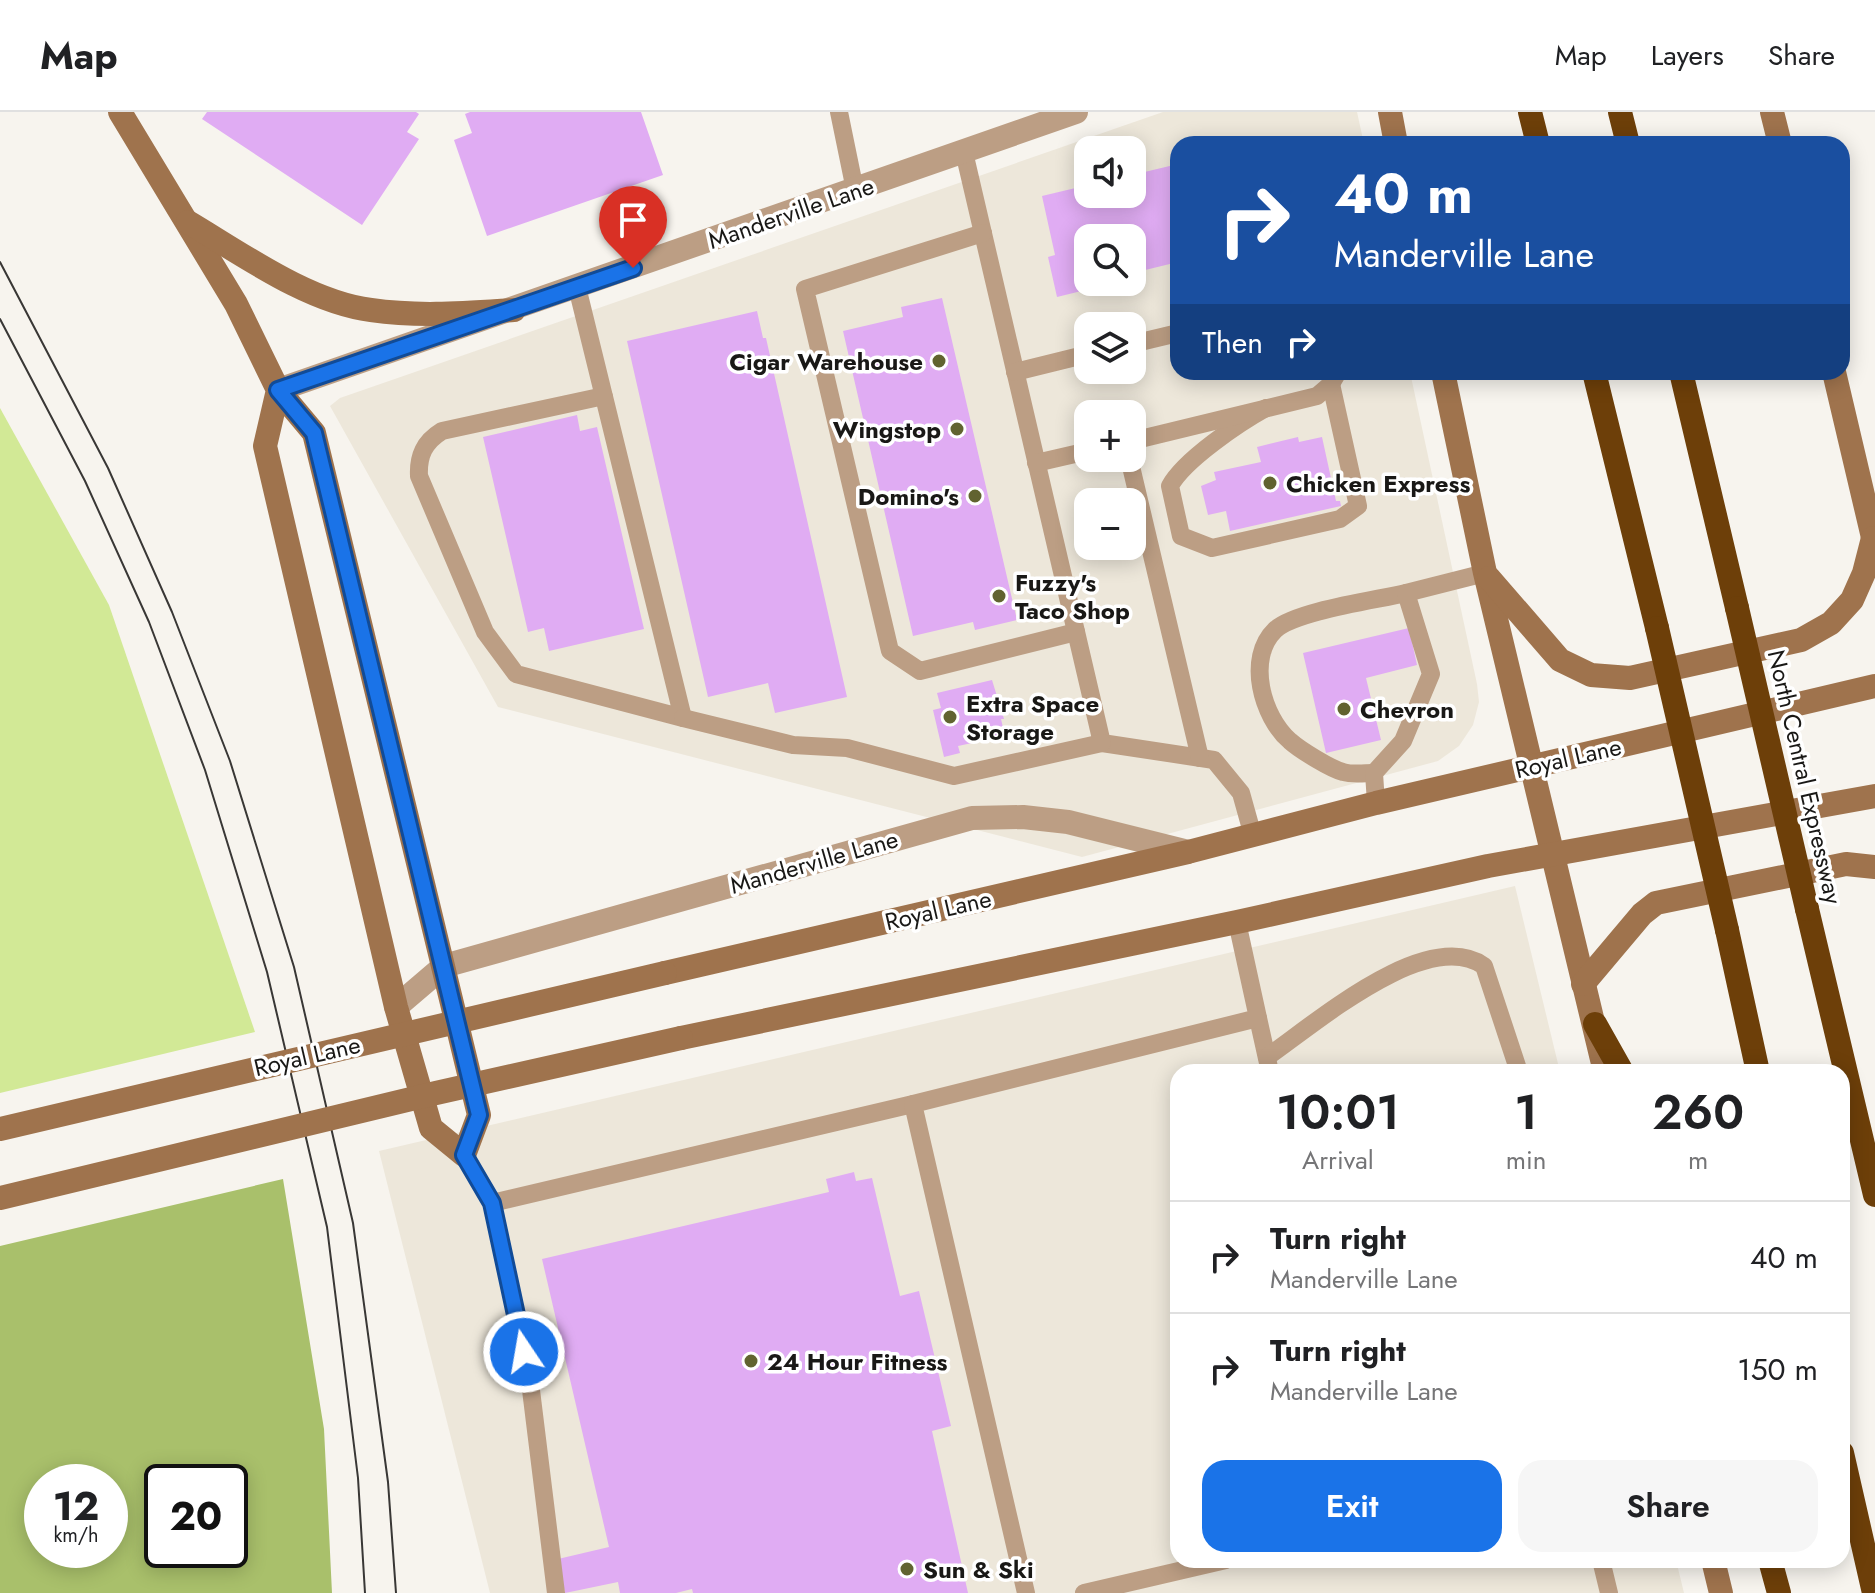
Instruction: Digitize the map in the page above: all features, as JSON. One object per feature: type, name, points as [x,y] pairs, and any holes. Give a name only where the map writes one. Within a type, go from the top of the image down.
[{"type":"highway","points":[[1530,112],[1536,136]]},
{"type":"highway","points":[[1620,112],[1626,136]]},
{"type":"highway","points":[[1596,380],[1657,628],[1756,1064]]},
{"type":"highway","name":"North Central Expressway","points":[[1683,380],[1844,1064]]},
{"type":"highway","points":[[1595,1024],[1618,1064]]},
{"type":"highway","name":"North Central Expressway","points":[[1850,1090],[1875,1195]]},
{"type":"highway","points":[[1850,1488],[1874,1593]]},
{"type":"highway","points":[[1772,1568],[1779,1593]]},
{"type":"main road","points":[[120,112],[236,304],[278,390],[314,433],[479,1115],[464,1155],[431,1128],[396,1007],[265,446],[278,390]]},
{"type":"main road","points":[[1390,112],[1394,136]]},
{"type":"main road","points":[[1772,112],[1778,136]]},
{"type":"main road","points":[[186,221],[278,276],[317,294],[368,310],[438,315],[514,310]]},
{"type":"main road","points":[[1445,380],[1485,573],[1603,1064]]},
{"type":"main road","points":[[1485,573],[1560,660],[1591,675],[1630,678],[1801,640],[1831,623],[1852,600],[1874,542],[1836,380]]},
{"type":"main road","name":"Royal Lane","points":[[0,1129],[1188,852],[1376,803],[1875,686]]},
{"type":"main road","points":[[0,1198],[681,1038],[1237,922],[1488,866],[1875,796]]},
{"type":"main road","points":[[1583,984],[1642,914],[1656,903],[1846,864],[1875,867]]},
{"type":"main road","points":[[1715,1568],[1721,1593]]},
{"type":"street","name":"Manderville Lane","points":[[278,390],[1076,112]]},
{"type":"street","name":"Manderville Lane","points":[[396,1007],[444,966],[972,818],[1023,817],[1068,822],[1188,852]]},
{"type":"lane","points":[[839,112],[855,190]]},
{"type":"lane","points":[[964,152],[1102,743]]},
{"type":"lane","points":[[983,233],[805,289],[890,651],[920,671],[1076,632]]},
{"type":"lane","points":[[577,287],[683,718]]},
{"type":"lane","points":[[1146,341],[1170,335]]},
{"type":"lane","points":[[1015,372],[1074,357]]},
{"type":"lane","points":[[1146,438],[1317,396],[1332,380]]},
{"type":"lane","points":[[1266,408],[1236,425],[1178,471],[1170,486],[1181,536],[1212,548],[1340,519],[1358,506],[1334,380]]},
{"type":"lane","points":[[604,396],[442,431],[431,438],[419,461],[419,476],[485,632],[516,674],[793,745],[847,748],[954,776],[1102,743],[1214,760],[1241,793],[1253,836]]},
{"type":"lane","points":[[1036,463],[1074,454]]},
{"type":"lane","points":[[1132,472],[1200,758]]},
{"type":"lane","points":[[1374,773],[1343,772],[1289,741],[1275,724],[1264,696],[1260,653],[1276,629],[1301,617],[1485,573]]},
{"type":"lane","points":[[1376,803],[1374,773],[1403,741],[1431,674],[1406,593]]},
{"type":"lane","points":[[1237,922],[1269,1064],[1392,972],[1426,959],[1457,955],[1473,958],[1484,966],[1516,1064]]},
{"type":"lane","points":[[492,1203],[913,1104],[1258,1018]]},
{"type":"lane","points":[[913,1104],[1026,1593]]},
{"type":"lane","points":[[464,1155],[492,1203],[530,1382],[556,1593]]},
{"type":"lane","points":[[1084,1593],[1192,1568]]},
{"type":"lane","points":[[1603,1568],[1609,1593]]},
{"type":"shaded area","points":[[1163,112],[1357,112],[1362,136],[1170,136],[1170,380],[1412,380],[1479,702],[1473,725],[1459,746],[1438,761],[1082,857],[498,707],[330,406],[340,398],[1074,143],[1074,208],[1146,208],[1146,136],[1094,136]]},
{"type":"shaded area","points":[[1515,886],[1558,1064],[1170,1064],[1170,1568],[1678,1568],[1684,1593],[490,1593],[379,1151]]},
{"type":"green space","points":[[0,408],[109,605],[255,1032],[0,1093]]},
{"type":"green space","points":[[283,1179],[324,1429],[332,1593],[0,1593],[0,1246]]},
{"type":"building","points":[[207,112],[416,112],[419,114],[407,132],[419,139],[362,225],[202,119]]},
{"type":"building","points":[[641,112],[663,175],[487,236],[454,140],[472,133],[465,114]]},
{"type":"building","points":[[1170,166],[1170,264],[1146,270],[1146,224],[1074,224],[1074,293],[1057,297],[1048,257],[1055,255],[1042,196],[1074,188],[1074,208],[1146,208],[1146,172]]},
{"type":"building","points":[[942,298],[1017,620],[975,630],[973,622],[913,636],[843,331],[903,317],[901,307]]},
{"type":"building","points":[[757,311],[763,338],[766,338],[847,697],[775,713],[768,683],[708,697],[627,341]]},
{"type":"building","points":[[577,415],[580,431],[597,427],[644,629],[549,651],[544,628],[528,632],[483,437]]},
{"type":"building","name":"Chicken Express","points":[[1298,437],[1299,442],[1322,437],[1336,501],[1340,501],[1341,506],[1230,531],[1226,511],[1208,515],[1201,486],[1216,480],[1214,472],[1261,462],[1257,447]]},
{"type":"building","name":"Chevron","points":[[1409,628],[1417,665],[1366,678],[1381,740],[1326,753],[1303,653]]},
{"type":"building","points":[[992,680],[1004,719],[1001,719],[1005,736],[958,746],[960,753],[944,757],[933,710],[941,708],[937,693]]},
{"type":"building","name":"24 Hour Fitness","points":[[854,1172],[856,1181],[872,1178],[900,1296],[919,1291],[951,1426],[932,1431],[968,1593],[693,1593],[692,1589],[676,1593],[620,1593],[618,1582],[565,1593],[558,1559],[609,1547],[542,1259],[829,1192],[826,1179]]},
{"type":"tram line","points":[[0,262],[108,468],[172,612],[230,761],[294,967],[353,1223],[388,1482],[396,1593]]},
{"type":"tram line","points":[[0,319],[85,481],[149,622],[205,770],[267,972],[327,1227],[358,1478],[365,1593]]},
{"type":"place","name":"Cigar Warehouse","points":[[939,361]]},
{"type":"place","name":"Wingstop","points":[[957,429]]},
{"type":"place","name":"Chicken Express","points":[[1270,483]]},
{"type":"place","name":"Domino's","points":[[975,496]]},
{"type":"place","name":"Fuzzy's Taco Shop","points":[[999,596]]},
{"type":"place","name":"Chevron","points":[[1344,709]]},
{"type":"place","name":"Extra Space Storage","points":[[950,717]]},
{"type":"place","name":"24 Hour Fitness","points":[[751,1361]]},
{"type":"place","name":"Sun & Ski","points":[[907,1569]]},
{"type":"route","points":[[524,1352],[492,1203],[464,1155],[479,1115],[314,433],[278,390],[633,268]]}]
